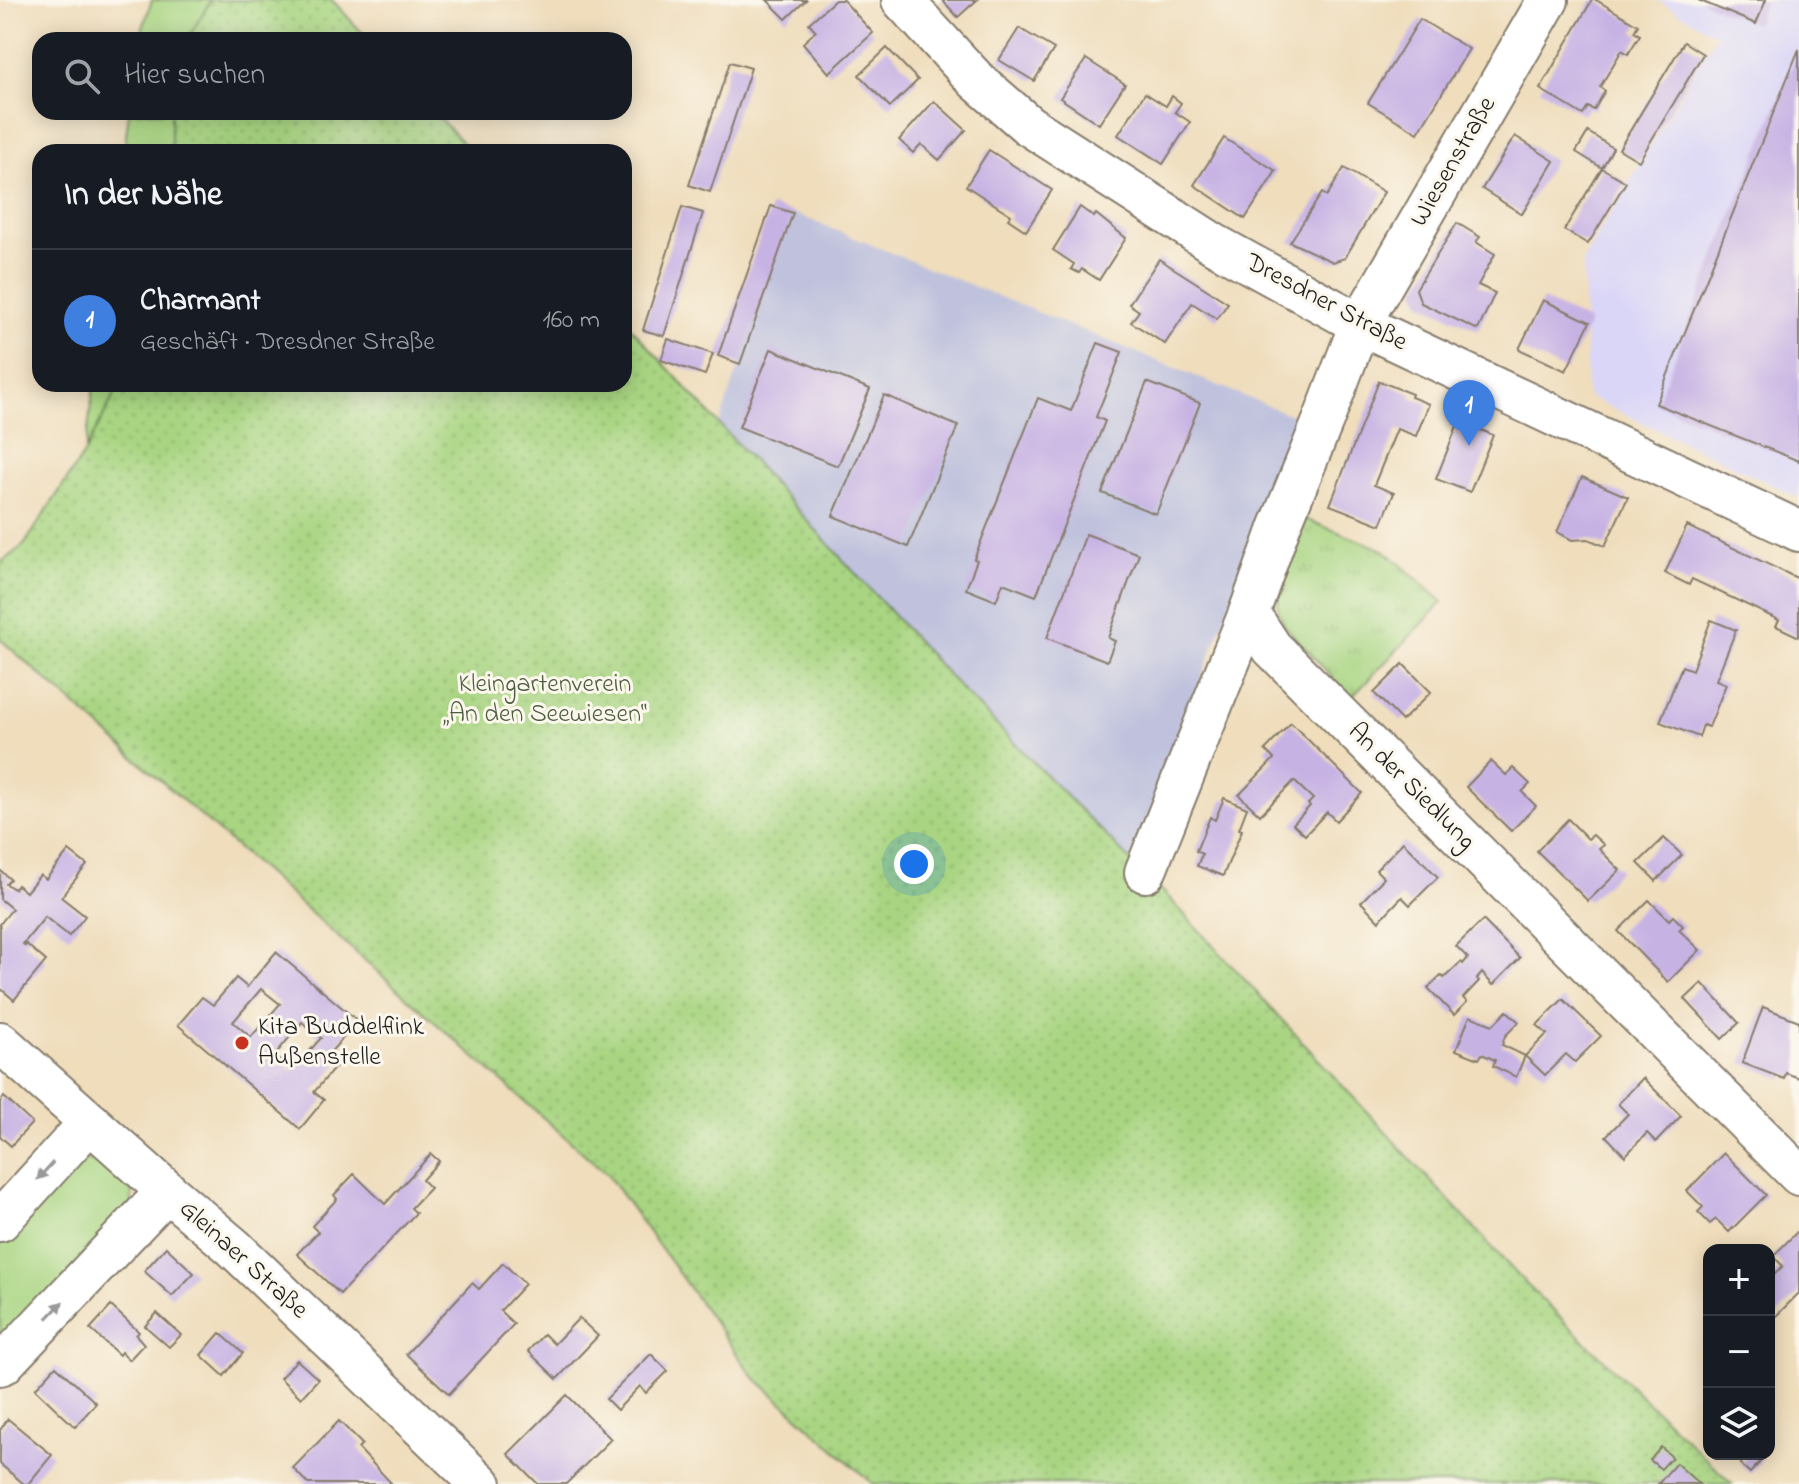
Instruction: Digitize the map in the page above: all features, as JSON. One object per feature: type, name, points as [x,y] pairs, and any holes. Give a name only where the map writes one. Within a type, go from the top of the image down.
[{"type":"street","name":"Dresdner Straße","points":[[902,0],[976,80],[1028,125],[1214,244],[1360,324],[1799,531]]},
{"type":"street","name":"Wiesenstraße","points":[[1360,324],[1548,0]]},
{"type":"street","points":[[1145,872],[1360,324]]},
{"type":"street","name":"An der Siedlung","points":[[1249,613],[1272,648],[1799,1175]]},
{"type":"street","name":"Gleinaer Straße","points":[[0,1042],[233,1247],[481,1484]]},
{"type":"street","points":[[0,1221],[90,1122]]},
{"type":"street","points":[[0,1365],[167,1191]]},
{"type":"shaded area","points":[[1657,0],[1799,0],[1799,498],[1587,396],[1583,260],[1716,35]]},
{"type":"shaded area","points":[[793,213],[1301,419],[1131,861],[960,688],[719,424]]},
{"type":"green space","points":[[152,0],[211,0],[192,32],[142,32]]},
{"type":"green space","points":[[211,0],[332,0],[362,32],[192,32]]},
{"type":"green space","points":[[128,120],[171,120],[171,144],[125,144]]},
{"type":"green space","points":[[171,120],[441,120],[464,144],[171,144]]},
{"type":"green space","name":"Kleingartenverein „An den Seewiesen“","points":[[632,329],[960,688],[1159,887],[1526,1284],[1703,1456],[1703,1460],[1707,1460],[1732,1484],[873,1484],[753,1376],[606,1173],[0,639],[0,563],[24,545],[85,452],[116,392],[632,392]]},
{"type":"green space","points":[[93,392],[116,392],[85,452]]},
{"type":"green space","points":[[1305,519],[1384,550],[1443,602],[1351,698],[1284,625],[1278,609],[1278,591]]},
{"type":"green space","points":[[104,1160],[125,1176],[132,1194],[132,1206],[0,1350],[0,1227],[69,1164]]},
{"type":"building","points":[[767,0],[806,0],[786,19]]},
{"type":"building","points":[[835,0],[843,0],[873,33],[829,73],[803,43],[816,31],[809,23]]},
{"type":"building","points":[[942,0],[977,0],[958,17]]},
{"type":"building","points":[[1592,0],[1638,25],[1634,32],[1640,35],[1628,54],[1622,50],[1600,87],[1605,91],[1594,110],[1588,107],[1583,115],[1540,89]]},
{"type":"building","points":[[1698,0],[1766,0],[1756,24]]},
{"type":"building","points":[[1420,19],[1469,49],[1418,133],[1368,103]]},
{"type":"building","points":[[1019,28],[1054,49],[1034,81],[999,60]]},
{"type":"building","points":[[1684,42],[1703,54],[1639,161],[1619,149]]},
{"type":"building","points":[[887,48],[918,80],[890,107],[859,75]]},
{"type":"building","points":[[1799,49],[1799,461],[1656,404]]},
{"type":"building","points":[[1086,59],[1125,84],[1099,124],[1060,98]]},
{"type":"building","points":[[730,62],[751,68],[710,192],[689,185]]},
{"type":"building","points":[[1145,93],[1166,106],[1172,96],[1181,103],[1175,112],[1190,122],[1163,164],[1118,135]]},
{"type":"building","points":[[934,101],[966,130],[939,160],[921,144],[913,153],[899,140]]},
{"type":"building","points":[[1588,132],[1613,148],[1602,168],[1576,152]]},
{"type":"building","points":[[1515,136],[1554,161],[1522,214],[1482,189]]},
{"type":"building","points":[[1224,138],[1276,171],[1245,219],[1194,185]]},
{"type":"building","points":[[989,150],[1052,190],[1026,231],[1008,219],[1011,215],[966,186]]},
{"type":"building","points":[[1344,168],[1384,192],[1345,258],[1333,262],[1290,242],[1322,193],[1327,196]]},
{"type":"building","points":[[1602,168],[1626,182],[1588,244],[1564,230]]},
{"type":"building","points":[[771,206],[793,213],[740,364],[718,356]]},
{"type":"building","points":[[682,207],[703,213],[664,336],[643,330]]},
{"type":"building","points":[[1080,207],[1094,217],[1096,214],[1126,238],[1099,280],[1082,269],[1079,273],[1071,269],[1074,264],[1053,250]]},
{"type":"building","points":[[1457,223],[1480,237],[1476,242],[1495,254],[1478,285],[1495,293],[1478,330],[1421,303],[1416,289]]},
{"type":"building","points":[[1159,259],[1228,303],[1217,319],[1192,303],[1165,344],[1131,322],[1139,311],[1129,304]]},
{"type":"building","points":[[1543,300],[1590,322],[1566,371],[1519,349]]},
{"type":"building","points":[[668,339],[713,354],[705,375],[661,360]]},
{"type":"building","points":[[1098,343],[1122,352],[1096,417],[1105,421],[1036,596],[1003,583],[996,601],[966,589],[977,560],[974,559],[1038,398],[1071,411]]},
{"type":"building","points":[[771,349],[870,389],[838,466],[739,427]]},
{"type":"building","points":[[1379,381],[1429,404],[1416,436],[1397,429],[1374,485],[1394,493],[1381,525],[1330,505]]},
{"type":"building","points":[[1147,382],[1200,403],[1156,514],[1102,493]]},
{"type":"building","points":[[884,395],[958,426],[908,547],[833,516]]},
{"type":"building","points":[[1459,421],[1493,435],[1470,492],[1436,479]]},
{"type":"building","points":[[1582,477],[1628,497],[1605,546],[1588,539],[1572,540],[1557,532]]},
{"type":"building","points":[[1687,526],[1799,579],[1799,637],[1776,626],[1779,620],[1692,579],[1689,585],[1665,573]]},
{"type":"building","points":[[1086,534],[1139,554],[1108,638],[1115,641],[1107,661],[1047,638]]},
{"type":"building","points":[[1711,620],[1736,630],[1716,680],[1726,684],[1709,727],[1703,725],[1699,737],[1660,722],[1682,666],[1692,670]]},
{"type":"building","points":[[1403,664],[1431,692],[1402,721],[1374,693]]},
{"type":"building","points":[[1291,723],[1362,793],[1336,821],[1327,812],[1305,835],[1293,824],[1313,799],[1294,781],[1260,815],[1239,795],[1274,759],[1265,750]]},
{"type":"building","points":[[1491,761],[1506,775],[1513,768],[1530,784],[1522,792],[1536,806],[1511,831],[1466,787]]},
{"type":"building","points":[[1224,798],[1247,808],[1239,829],[1242,830],[1223,876],[1197,866],[1202,854],[1196,851],[1210,817],[1215,820]]},
{"type":"building","points":[[1568,819],[1588,839],[1593,835],[1604,845],[1599,849],[1620,870],[1588,901],[1537,851]]},
{"type":"building","points":[[1664,838],[1682,855],[1656,881],[1638,863]]},
{"type":"building","points":[[1403,842],[1438,877],[1410,905],[1402,897],[1379,921],[1361,902],[1384,878],[1376,870]]},
{"type":"building","points":[[69,851],[87,865],[61,897],[85,916],[69,936],[45,917],[23,944],[46,961],[14,1000],[0,988],[0,924],[12,909],[0,899],[0,870],[10,879],[6,884],[14,889],[17,885],[26,892],[40,875],[46,879]]},
{"type":"building","points":[[1649,900],[1669,920],[1673,916],[1683,926],[1679,930],[1700,950],[1668,982],[1618,931]]},
{"type":"building","points":[[1483,920],[1520,958],[1493,985],[1482,973],[1477,979],[1479,981],[1463,998],[1467,1002],[1454,1015],[1428,988],[1441,975],[1444,978],[1468,958],[1456,946]]},
{"type":"building","name":"Kita Buddelflink Außenstelle","points":[[276,952],[358,1021],[327,1056],[337,1065],[314,1092],[324,1100],[300,1129],[178,1025],[202,997],[213,1005],[236,978],[247,987]],"holes":[[[261,989],[280,1004],[251,1037],[233,1022]],[[302,1022],[321,1038],[292,1071],[274,1056]]]},
{"type":"building","points":[[1702,983],[1739,1023],[1722,1039],[1685,999]]},
{"type":"building","points":[[1563,999],[1601,1036],[1575,1062],[1566,1054],[1545,1075],[1525,1056],[1547,1034],[1537,1025]]},
{"type":"building","points":[[1763,1007],[1799,1021],[1799,1078],[1786,1073],[1784,1079],[1742,1063]]},
{"type":"building","points":[[1507,1011],[1519,1022],[1505,1036],[1502,1045],[1525,1056],[1516,1077],[1493,1066],[1495,1060],[1482,1054],[1479,1059],[1456,1050],[1470,1016],[1493,1025]]},
{"type":"building","points":[[1643,1078],[1681,1116],[1656,1142],[1647,1133],[1625,1156],[1606,1136],[1628,1114],[1618,1104]]},
{"type":"building","points":[[4,1097],[32,1123],[11,1146],[0,1136],[0,1102]]},
{"type":"building","points":[[1724,1153],[1766,1195],[1729,1232],[1716,1219],[1710,1224],[1698,1212],[1703,1207],[1687,1191]]},
{"type":"building","points":[[431,1154],[439,1161],[422,1180],[430,1188],[411,1208],[416,1213],[340,1294],[297,1254],[318,1232],[312,1226],[337,1199],[334,1195],[354,1174],[385,1204]]},
{"type":"building","points":[[1799,1230],[1799,1293],[1775,1317],[1775,1274],[1783,1266],[1775,1254]]},
{"type":"building","points":[[166,1247],[194,1273],[172,1296],[144,1271]]},
{"type":"building","points":[[503,1263],[525,1284],[500,1311],[514,1324],[449,1394],[406,1354],[472,1283],[479,1289]]},
{"type":"building","points":[[111,1306],[139,1332],[136,1335],[144,1344],[129,1360],[90,1329]]},
{"type":"building","points":[[157,1313],[181,1335],[169,1347],[145,1326]]},
{"type":"building","points":[[579,1318],[598,1336],[557,1379],[528,1351],[544,1334],[554,1344]]},
{"type":"building","points":[[220,1333],[243,1353],[224,1376],[201,1355]]},
{"type":"building","points":[[651,1354],[668,1371],[646,1393],[640,1386],[617,1410],[606,1399]]},
{"type":"building","points":[[297,1360],[318,1379],[301,1398],[280,1378]]},
{"type":"building","points":[[56,1366],[96,1403],[75,1427],[35,1389]]},
{"type":"building","points":[[567,1395],[611,1439],[566,1484],[538,1484],[508,1454]]},
{"type":"building","points":[[8,1419],[52,1455],[28,1484],[0,1464],[0,1430]]},
{"type":"building","points":[[339,1421],[362,1444],[358,1448],[392,1484],[308,1484],[293,1468]]},
{"type":"building","points":[[1661,1447],[1672,1457],[1661,1469],[1650,1460]]},
{"type":"building","points":[[1744,1460],[1762,1460],[1750,1473],[1740,1464]]},
{"type":"building","points":[[1676,1463],[1699,1484],[1658,1484]]},
{"type":"place","name":"Charmant","points":[[1469,446]]},
{"type":"place","name":"Kita Buddelflink Außenstelle","points":[[242,1043]]}]
